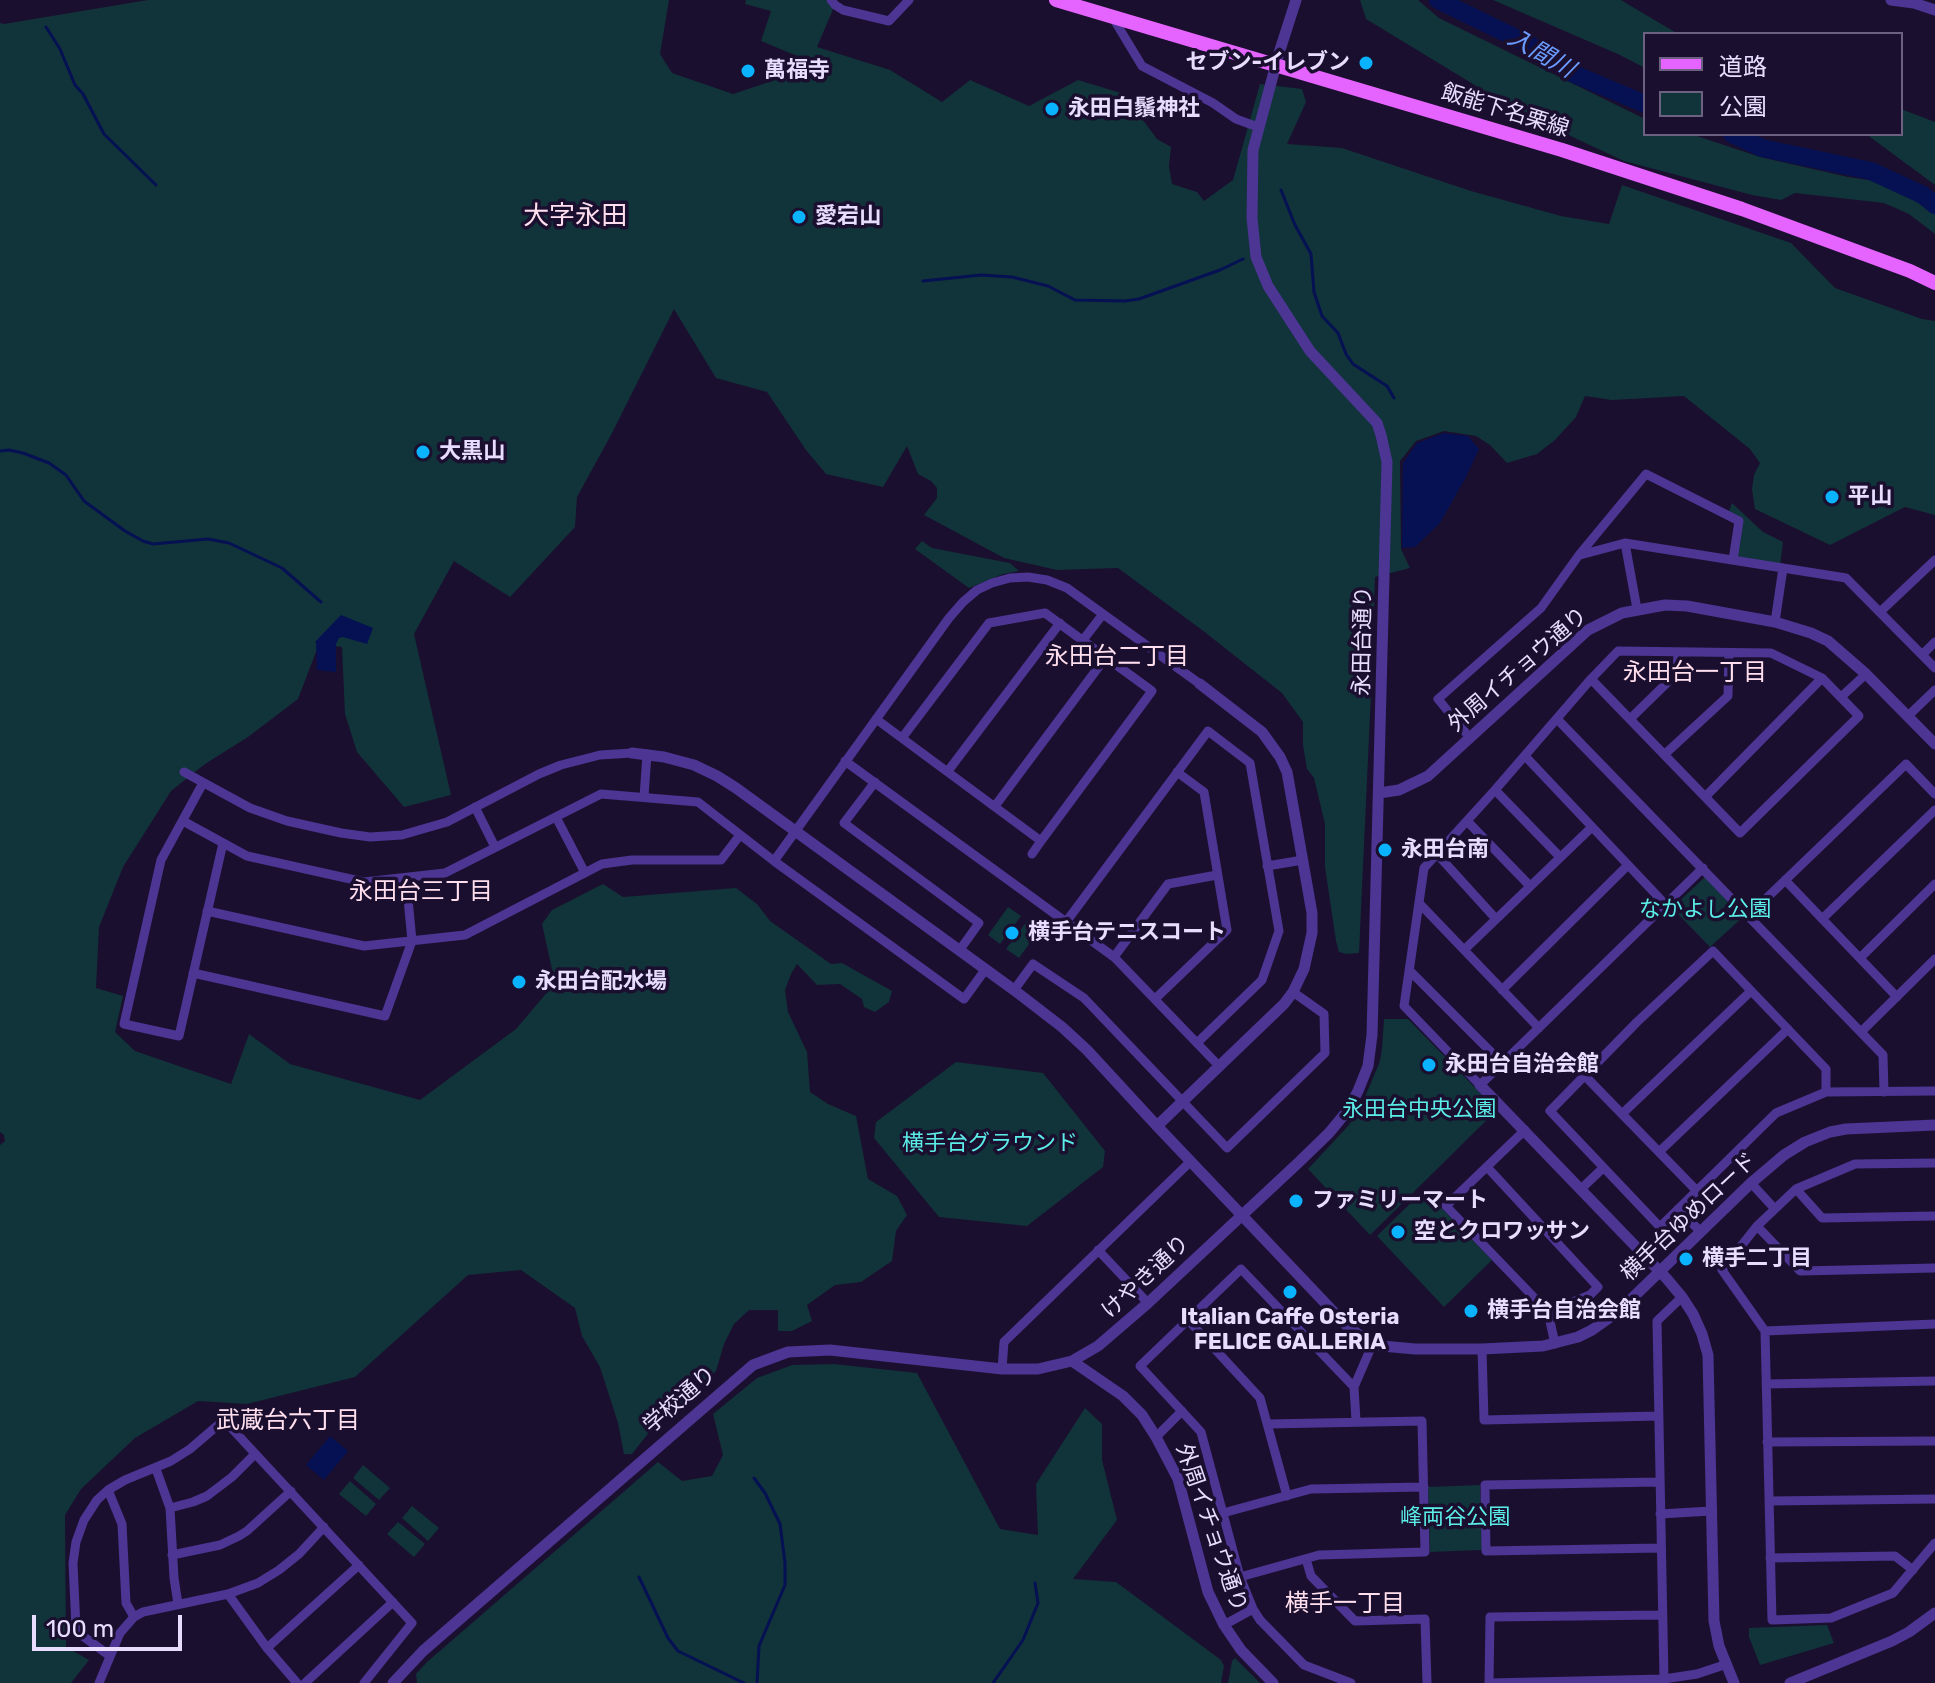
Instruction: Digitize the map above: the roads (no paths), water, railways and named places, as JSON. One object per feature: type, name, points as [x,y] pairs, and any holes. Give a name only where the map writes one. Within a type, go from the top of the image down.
[{"type":"main road","name":"飯能下名栗線","points":[[1056,0],[1562,150],[1824,239],[1935,283]]},
{"type":"street","points":[[831,0],[843,10],[889,21],[909,0]]},
{"type":"street","name":"永田台通り","points":[[1241,1215],[1298,1163],[1348,1110],[1368,1066],[1372,1035],[1387,462],[1377,423],[1310,351],[1261,271],[1253,242],[1251,164],[1275,64],[1296,0]]},
{"type":"street","points":[[1891,0],[1935,10]]},
{"type":"street","points":[[1113,18],[1142,66],[1213,103],[1236,119],[1258,127]]},
{"type":"street","points":[[1470,738],[1438,699],[1541,608],[1579,555],[1646,474],[1739,521],[1733,560]]},
{"type":"street","points":[[1625,543],[1637,609]]},
{"type":"street","points":[[1579,555],[1625,543],[1846,578],[1935,668]]},
{"type":"street","points":[[1880,612],[1935,560]]},
{"type":"street","points":[[1775,622],[1783,568]]},
{"type":"street","points":[[774,861],[963,602],[977,590],[1010,578],[1047,580],[1067,588],[1262,732],[1287,772],[1312,913],[1312,933],[1304,969],[1293,992],[1157,1126]]},
{"type":"street","name":"外周イチョウ通り","points":[[1379,793],[1399,790],[1428,776],[1588,630],[1622,613],[1665,605],[1775,622],[1828,641],[1866,674],[1935,744]]},
{"type":"street","points":[[902,738],[989,623],[1045,613],[1152,691],[1032,854]]},
{"type":"street","points":[[1083,640],[1103,614]]},
{"type":"street","points":[[948,771],[1060,623]]},
{"type":"street","points":[[1922,655],[1935,642]]},
{"type":"street","points":[[1591,679],[1740,833],[1859,716],[1822,678],[1771,653],[1618,651],[1591,679],[1424,868],[1404,1006],[1660,1272],[1693,1314],[1708,1355],[1714,1621],[1719,1646],[1734,1683]]},
{"type":"street","points":[[1630,719],[1677,673],[1678,652]]},
{"type":"street","points":[[1665,754],[1728,696],[1729,653]]},
{"type":"street","points":[[995,806],[1106,657]]},
{"type":"street","points":[[1841,697],[1866,674]]},
{"type":"street","points":[[1706,796],[1822,678]]},
{"type":"street","points":[[1908,716],[1933,695]]},
{"type":"street","points":[[876,719],[1041,841]]},
{"type":"street","points":[[1557,719],[1862,1031],[1883,1055],[1884,1092]]},
{"type":"street","points":[[1066,922],[1208,731],[1250,763],[1279,931],[1262,980],[1197,1043]]},
{"type":"street","points":[[184,772],[250,808],[287,821],[370,837],[402,835],[447,822],[561,765],[600,755],[632,753]]},
{"type":"street","name":"横手台ゆめロード","points":[[632,753],[694,765],[717,776],[1062,1027],[1347,1326],[1373,1343],[1396,1348],[1482,1349],[1555,1344],[1578,1337],[1605,1321],[1751,1183],[1805,1142],[1846,1129],[1935,1125]]},
{"type":"street","points":[[644,797],[647,754]]},
{"type":"street","points":[[1525,756],[1665,904]]},
{"type":"street","points":[[845,761],[1114,957],[1219,1066]]},
{"type":"street","points":[[1749,915],[1906,764],[1935,794]]},
{"type":"street","points":[[1155,999],[1227,930],[1204,792],[1177,772]]},
{"type":"street","points":[[875,782],[844,823],[979,923],[959,951]]},
{"type":"street","points":[[203,783],[161,860],[124,1024],[179,1036],[223,843]]},
{"type":"street","points":[[1495,790],[1560,857]]},
{"type":"street","points":[[183,821],[247,856],[364,882],[445,873],[601,794],[698,802],[964,999],[985,970]]},
{"type":"street","points":[[475,807],[495,847]]},
{"type":"street","points":[[1822,919],[1935,810]]},
{"type":"street","points":[[556,817],[585,873]]},
{"type":"street","points":[[1467,821],[1530,886]]},
{"type":"street","points":[[1464,950],[1592,827]]},
{"type":"street","points":[[207,911],[364,946],[465,935],[602,864],[632,860],[721,860],[740,835]]},
{"type":"street","points":[[1437,854],[1496,919]]},
{"type":"street","points":[[1267,866],[1303,860]]},
{"type":"street","points":[[1502,990],[1628,865]]},
{"type":"street","points":[[1480,1085],[1703,868]]},
{"type":"street","points":[[1114,957],[1168,884],[1217,875]]},
{"type":"street","points":[[193,973],[385,1016],[412,941],[406,878]]},
{"type":"street","points":[[1785,880],[1897,997]]},
{"type":"street","points":[[1860,958],[1935,884]]},
{"type":"street","points":[[1419,903],[1539,1028]]},
{"type":"street","points":[[1826,1092],[1826,1069],[1713,951],[1637,1022],[1550,1111],[1660,1227],[1776,1113],[1826,1092],[1935,1091]]},
{"type":"street","points":[[1862,1031],[1935,959]]},
{"type":"street","points":[[1014,990],[1033,964],[1084,998],[1227,1148],[1325,1053],[1324,1014],[1293,992]]},
{"type":"street","points":[[1409,970],[1502,1063]]},
{"type":"street","points":[[1622,1114],[1751,991]]},
{"type":"street","points":[[1659,1152],[1788,1029]]},
{"type":"street","points":[[1585,1076],[1697,1191]]},
{"type":"street","points":[[1525,1130],[1446,1206],[1548,1312],[1555,1344]]},
{"type":"street","points":[[1002,1369],[1004,1342],[1190,1162]]},
{"type":"street","points":[[1935,1163],[1855,1164],[1796,1189],[1757,1226],[1722,1270],[1765,1331],[1772,1620],[1831,1618],[1893,1593],[1935,1543]]},
{"type":"street","points":[[1487,1167],[1598,1287],[1590,1295],[1548,1312]]},
{"type":"street","points":[[1581,1189],[1603,1168]]},
{"type":"street","points":[[1751,1183],[1774,1208]]},
{"type":"street","points":[[1796,1189],[1822,1218],[1935,1216]]},
{"type":"street","points":[[1678,1209],[1701,1232]]},
{"type":"street","name":"けやき通り","points":[[1072,1361],[1098,1346],[1148,1303],[1241,1215]]},
{"type":"street","points":[[1757,1226],[1800,1271],[1935,1268]]},
{"type":"street","points":[[1098,1250],[1148,1303]]},
{"type":"street","points":[[1351,1683],[1304,1665],[1260,1620],[1240,1577],[1201,1432],[1140,1366],[1241,1269],[1354,1387]]},
{"type":"street","points":[[1664,1679],[1657,1321],[1682,1297]]},
{"type":"street","points":[[1188,1320],[1260,1398],[1287,1496]]},
{"type":"street","points":[[1765,1331],[1935,1324]]},
{"type":"street","points":[[1356,1421],[1354,1387],[1373,1343]]},
{"type":"street","points":[[1482,1349],[1484,1420],[1658,1416]]},
{"type":"street","name":"学校通り","points":[[393,1683],[423,1651],[753,1365],[788,1352],[830,1350],[1002,1369],[1038,1369],[1072,1361]]},
{"type":"street","name":"外周イチョウ通り","points":[[1072,1361],[1123,1396],[1142,1415],[1156,1437],[1178,1479],[1208,1592],[1224,1625],[1241,1650],[1273,1683]]},
{"type":"street","points":[[1766,1384],[1935,1381]]},
{"type":"street","points":[[1156,1437],[1182,1411]]},
{"type":"street","points":[[110,1656],[76,1628],[73,1563],[84,1520],[108,1490],[156,1469],[190,1449],[224,1420],[412,1623],[364,1683]]},
{"type":"street","points":[[1240,1577],[1319,1555],[1425,1552],[1422,1421],[1268,1424]]},
{"type":"street","points":[[1767,1442],[1935,1441]]},
{"type":"street","points":[[170,1508],[207,1496],[255,1454]]},
{"type":"street","points":[[156,1469],[170,1508],[178,1604]]},
{"type":"street","points":[[1659,1482],[1485,1485],[1486,1551],[1660,1548]]},
{"type":"street","points":[[1223,1513],[1311,1489],[1424,1487]]},
{"type":"street","points":[[108,1490],[122,1524],[126,1603],[134,1617]]},
{"type":"street","points":[[172,1555],[220,1545],[239,1536],[291,1491]]},
{"type":"street","points":[[1769,1501],[1935,1499]]},
{"type":"street","points":[[1660,1514],[1711,1511]]},
{"type":"street","points":[[99,1683],[120,1633],[134,1617],[143,1612],[228,1594],[258,1583],[299,1554],[324,1527]]},
{"type":"street","points":[[1770,1558],[1895,1556],[1913,1570]]},
{"type":"street","points":[[1306,1559],[1311,1576],[1355,1621],[1425,1619],[1427,1683]]},
{"type":"street","points":[[267,1648],[359,1565]]},
{"type":"street","points":[[228,1594],[297,1683]]},
{"type":"street","points":[[305,1683],[393,1602]]},
{"type":"street","points":[[1224,1625],[1253,1609]]},
{"type":"street","points":[[1790,1683],[1892,1641],[1935,1613]]},
{"type":"street","points":[[1662,1615],[1490,1617],[1489,1683],[1664,1679],[1697,1674],[1727,1664]]},
{"type":"waterway","name":"入間川","points":[[1438,0],[1524,42],[1557,61],[1569,72],[1643,103]]},
{"type":"waterway","points":[[46,27],[104,134],[156,185]]},
{"type":"waterway","name":"入間川","points":[[1736,136],[1762,148],[1871,171],[1923,195],[1935,205]]},
{"type":"waterway","points":[[1281,190],[1311,254],[1314,292],[1322,316],[1338,333],[1353,364],[1387,386],[1394,398]]},
{"type":"waterway","points":[[923,281],[981,275],[1012,277],[1048,286],[1075,300],[1125,301],[1139,299],[1243,259]]},
{"type":"waterway","points":[[0,451],[23,453],[49,463],[66,475],[84,501],[143,541],[153,544],[208,539],[229,543],[282,568],[321,602]]},
{"type":"waterway","points":[[754,1478],[780,1524],[785,1563],[785,1585],[759,1646],[757,1683]]},
{"type":"waterway","points":[[639,1577],[668,1638],[678,1651],[744,1683]]},
{"type":"waterway","points":[[993,1683],[1023,1640],[1038,1603],[1035,1583]]},
{"type":"place","name":"セブン-イレブン","points":[[1366,63]]},
{"type":"place","name":"萬福寺","points":[[748,71]]},
{"type":"place","name":"永田白鬚神社","points":[[1052,109]]},
{"type":"place","name":"愛宕山","points":[[799,217]]},
{"type":"place","name":"大黒山","points":[[423,452]]},
{"type":"place","name":"平山","points":[[1832,497]]},
{"type":"place","name":"永田台南","points":[[1385,850]]},
{"type":"place","name":"横手台テニスコート","points":[[1012,933]]},
{"type":"place","name":"永田台配水場","points":[[519,982]]},
{"type":"place","name":"永田台自治会館","points":[[1429,1065]]},
{"type":"place","name":"ファミリーマート","points":[[1296,1201]]},
{"type":"place","name":"空とクロワッサン","points":[[1398,1232]]},
{"type":"place","name":"横手二丁目","points":[[1686,1259]]},
{"type":"place","name":"Italian Caffe Osteria FELICE GALLERIA","points":[[1290,1292]]},
{"type":"place","name":"横手台自治会館","points":[[1471,1311]]},
{"type":"district","name":"大字永田","points":[[575,216]]},
{"type":"district","name":"永田台二丁目","points":[[1117,657]]},
{"type":"district","name":"永田台一丁目","points":[[1695,673]]},
{"type":"district","name":"永田台三丁目","points":[[421,892]]},
{"type":"district","name":"武蔵台六丁目","points":[[288,1421]]},
{"type":"district","name":"横手一丁目","points":[[1345,1604]]},
{"type":"park label","name":"なかよし公園","points":[[1705,910]]},
{"type":"park label","name":"永田台中央公園","points":[[1419,1110]]},
{"type":"park label","name":"横手台グラウンド","points":[[990,1144]]},
{"type":"park label","name":"峰両谷公園","points":[[1455,1518]]}]
